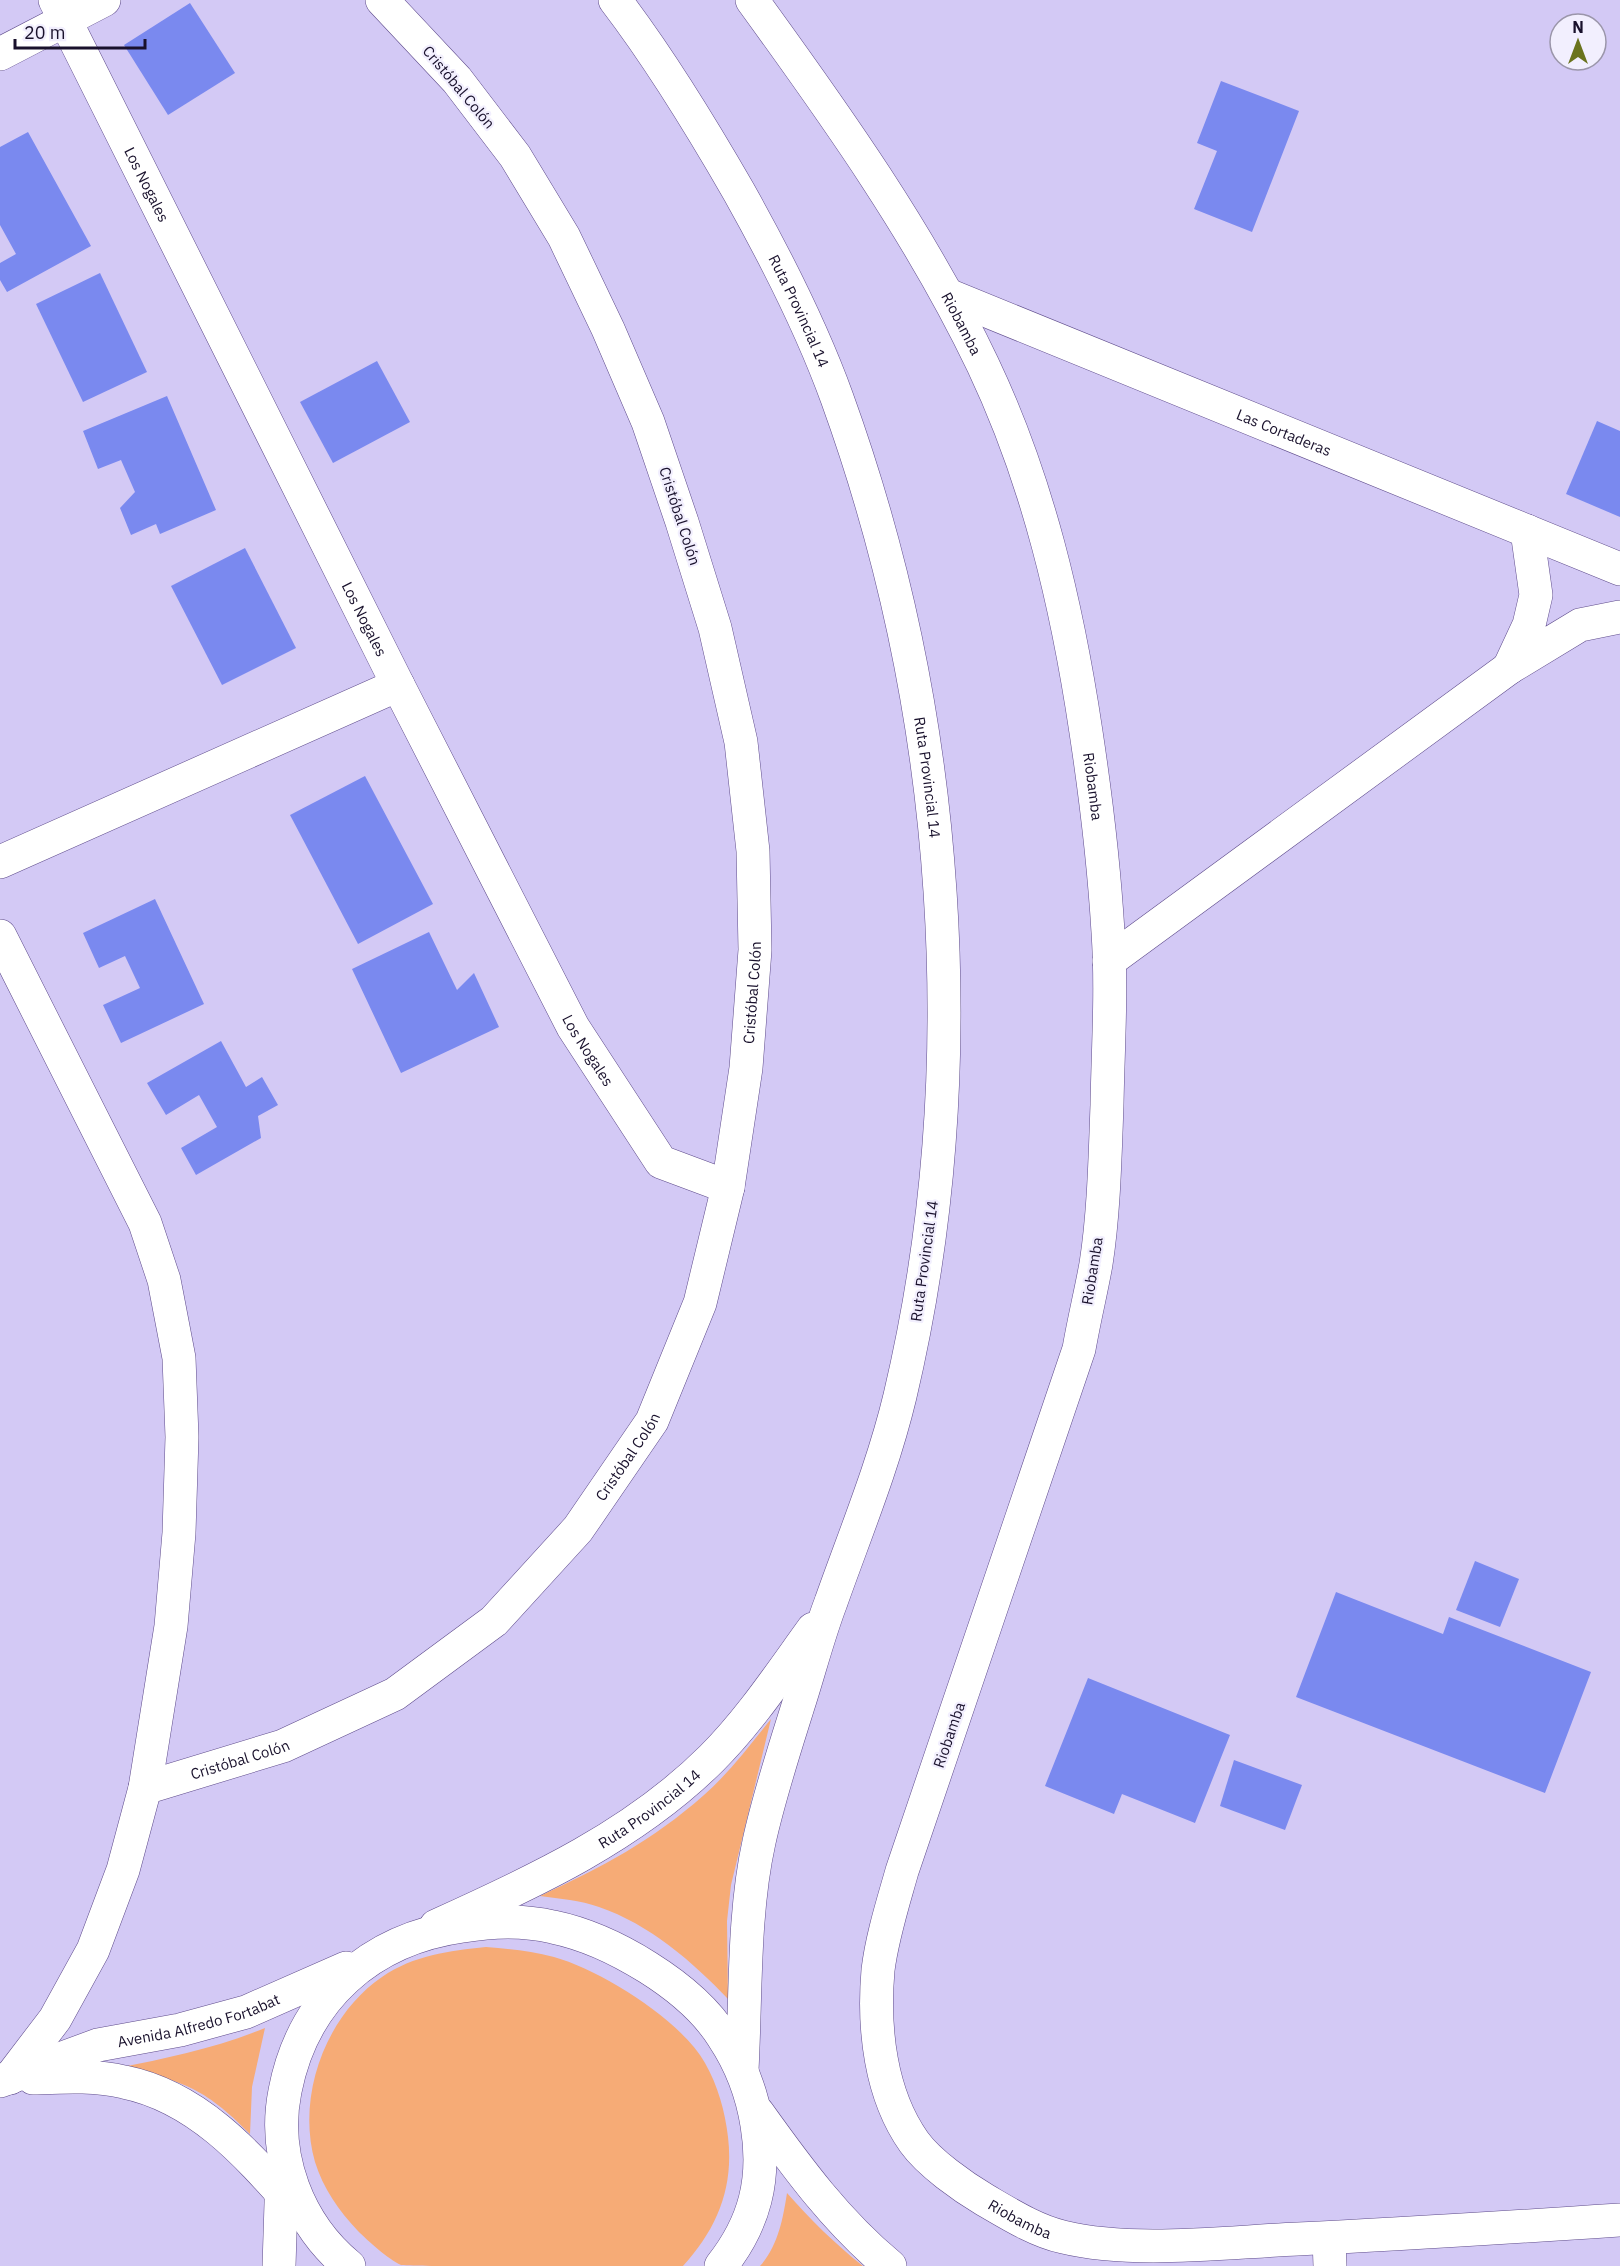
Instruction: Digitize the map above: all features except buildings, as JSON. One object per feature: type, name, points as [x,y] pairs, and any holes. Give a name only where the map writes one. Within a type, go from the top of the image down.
[{"type":"main road","points":[[0,54],[60,10],[104,0]]},
{"type":"main road","name":"Cristóbal Colón","points":[[145,1788],[284,1746],[394,1694],[494,1621],[578,1529],[652,1421],[700,1303],[728,1187],[746,1068],[755,950],[753,873],[741,742],[715,628],[648,422],[608,329],[564,237],[515,156],[457,80],[382,0]]},
{"type":"main road","name":"Ruta Provincial 14","points":[[615,0],[680,92],[723,164],[766,241],[836,393],[864,475],[888,560],[907,645],[921,726],[937,861],[942,955],[943,1066],[933,1204],[925,1271],[898,1403],[880,1467],[828,1608],[775,1778],[757,1849],[751,1891],[742,2070]]},
{"type":"main road","name":"Riobamba","points":[[752,0],[823,98],[887,195],[948,295],[985,369],[1027,470],[1058,579],[1080,696],[1098,816],[1109,935],[1105,1164],[1096,1261],[1079,1348],[891,1910],[879,1970],[877,2015],[881,2059],[890,2100],[915,2144],[957,2183],[1012,2216],[1062,2237],[1114,2245],[1329,2252],[1620,2220]]},
{"type":"main road","name":"Los Nogales","points":[[60,10],[398,685],[573,1028],[661,1162],[728,1187]]},
{"type":"main road","name":"Las Cortaderas","points":[[948,295],[1620,569]]},
{"type":"main road","points":[[1509,668],[1529,625],[1536,595],[1527,531]]},
{"type":"main road","points":[[1109,961],[1509,668],[1580,625],[1620,618]]},
{"type":"main road","points":[[0,862],[398,685]]},
{"type":"main road","points":[[0,936],[145,1223],[164,1280],[178,1358],[183,1437],[171,1626],[145,1788],[123,1870],[93,1950],[55,2019],[5,2080]]},
{"type":"main road","name":"Ruta Provincial 14","points":[[279,2266],[282,2106],[289,2069],[304,2031],[326,1998],[352,1972],[397,1944],[508,1893],[583,1853],[636,1820],[674,1792],[712,1758],[745,1720],[828,1608]]},
{"type":"main road","name":"Ruta Provincial 14","points":[[397,1944],[457,1926],[480,1923],[516,1922],[552,1927],[586,1937],[616,1950],[668,1982],[696,2005],[722,2035],[742,2070],[754,2107],[761,2150],[759,2187],[749,2222],[721,2266]]},
{"type":"main road","name":"Avenida Alfredo Fortabat","points":[[5,2080],[98,2045],[180,2031],[246,2012],[318,1982],[397,1944]]},
{"type":"main road","points":[[5,2080],[98,2078],[154,2090],[180,2103],[246,2152],[308,2222]]},
{"type":"main road","points":[[754,2107],[820,2197],[845,2225],[890,2266]]},
{"type":"main road","name":"Ruta Provincial 14","points":[[283,2146],[291,2186],[308,2222],[331,2252],[349,2266]]},
{"type":"shaded area","points":[[771,1719],[731,1885],[727,1921],[728,1999],[685,1958],[635,1923],[592,1905],[540,1896],[626,1852],[685,1811],[722,1778]]},
{"type":"shaded area","points":[[486,1947],[520,1950],[554,1957],[594,1973],[659,2014],[694,2047],[705,2063],[717,2090],[725,2118],[728,2137],[728,2173],[714,2222],[683,2266],[401,2265],[362,2235],[332,2199],[315,2162],[310,2137],[313,2084],[320,2059],[331,2035],[345,2013],[362,1993],[394,1970],[432,1955]]},
{"type":"shaded area","points":[[265,2028],[252,2087],[250,2134],[219,2105],[190,2088],[158,2076],[117,2068],[210,2047]]},
{"type":"shaded area","points":[[787,2193],[805,2213],[863,2266],[760,2266],[775,2241]]}]
